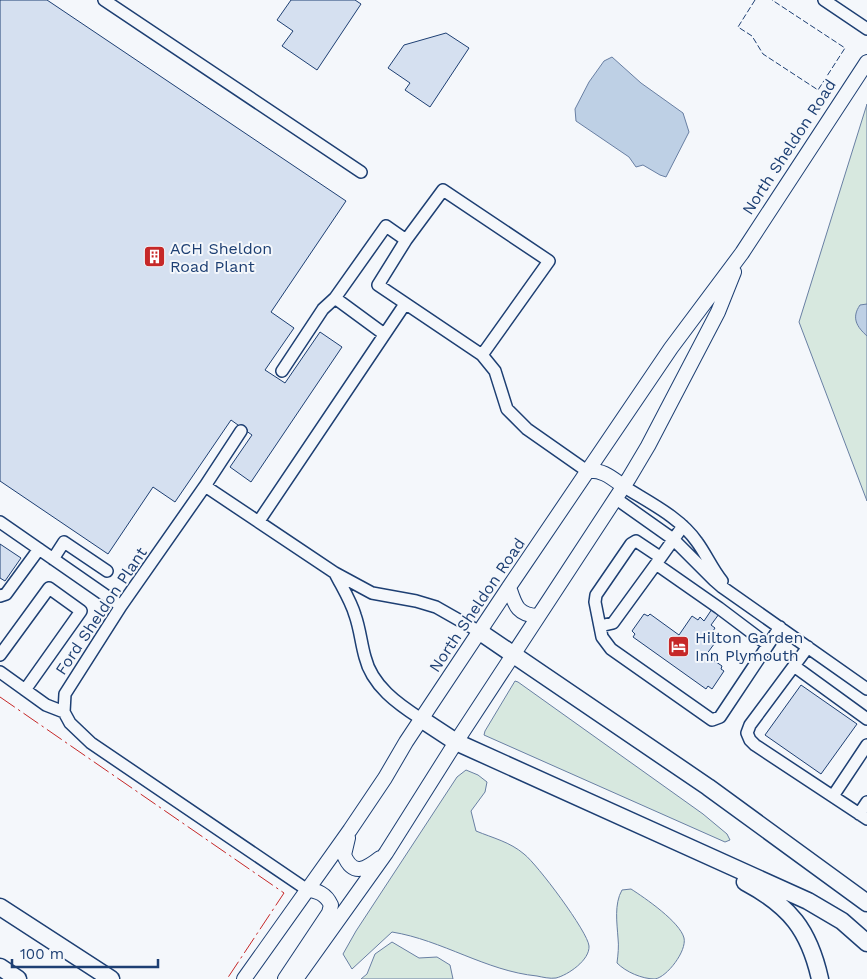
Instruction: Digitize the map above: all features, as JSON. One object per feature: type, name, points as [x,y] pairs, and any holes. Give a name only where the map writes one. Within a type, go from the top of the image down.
[{"type":"highway","points":[[480,632],[708,787],[867,903]]},
{"type":"highway","points":[[421,719],[456,742],[662,836],[753,875],[824,909],[842,921],[867,943]]},
{"type":"highway","points":[[767,829],[867,892]]},
{"type":"highway","points":[[662,836],[760,891],[785,909],[808,939],[820,979]]},
{"type":"highway","points":[[0,907],[110,979]]},
{"type":"highway","points":[[0,967],[18,979]]},
{"type":"main road","name":"North Sheldon Road","points":[[244,979],[350,830],[509,587],[671,348],[742,253],[867,62]]},
{"type":"main road","name":"North Sheldon Road","points":[[296,979],[386,852],[648,446],[718,312],[742,253]]},
{"type":"main road","points":[[587,472],[594,470],[604,473],[623,486]]},
{"type":"main road","points":[[509,587],[519,610],[526,614],[538,616]]},
{"type":"main road","points":[[350,830],[344,855],[351,866],[362,869],[369,866],[386,852]]},
{"type":"main road","points":[[285,979],[329,913],[331,905],[328,898],[322,894],[306,890]]},
{"type":"street","points":[[104,0],[361,172]]},
{"type":"street","points":[[824,0],[867,29]]},
{"type":"street","points":[[482,355],[549,262],[443,190],[406,240],[378,285],[482,355],[494,371],[507,409],[527,429],[587,472]]},
{"type":"street","points":[[282,371],[324,309],[335,298],[386,226],[406,240]]},
{"type":"street","points":[[335,298],[384,334]]},
{"type":"street","points":[[259,521],[405,304]]},
{"type":"street","name":"Ford Sheldon Plant","points":[[64,712],[65,694],[121,606],[241,431]]},
{"type":"street","points":[[205,486],[335,573],[372,593],[416,601],[436,607],[480,632]]},
{"type":"street","points":[[623,486],[683,526],[697,541],[718,577],[732,594]]},
{"type":"street","points":[[615,498],[673,539],[714,580],[732,594],[867,688]]},
{"type":"street","points":[[0,522],[121,606]]},
{"type":"street","points":[[600,626],[613,623],[683,526]]},
{"type":"street","points":[[768,645],[658,561],[636,541],[631,544],[596,595],[602,637],[611,649],[712,720],[720,717],[768,645],[780,627]]},
{"type":"street","points":[[53,558],[64,542],[107,570]]},
{"type":"street","points":[[0,596],[6,594],[40,549]]},
{"type":"street","points":[[693,559],[704,554]]},
{"type":"street","points":[[335,573],[355,613],[365,658],[371,674],[381,688],[421,719]]},
{"type":"street","points":[[0,655],[49,588],[81,611],[25,690]]},
{"type":"street","points":[[808,647],[750,725],[747,733],[755,745],[863,817],[867,802]]},
{"type":"street","points":[[794,666],[867,718]]},
{"type":"street","points":[[0,672],[46,705],[64,712],[70,723],[91,743],[306,890]]},
{"type":"street","points":[[833,796],[867,745]]},
{"type":"shaded area","points":[[867,104],[867,501],[799,322]]},
{"type":"shaded area","points":[[515,681],[703,814],[727,834],[730,840],[725,842],[484,735]]},
{"type":"shaded area","points":[[466,770],[478,775],[487,782],[485,792],[471,811],[476,831],[513,846],[524,854],[540,871],[586,938],[589,946],[586,956],[566,974],[556,978],[546,978],[500,968],[429,942],[392,932],[352,969],[343,954],[356,931],[457,777]]},
{"type":"shaded area","points":[[631,889],[669,918],[684,938],[682,950],[675,963],[665,974],[655,979],[634,974],[617,963],[619,895],[622,890]]},
{"type":"shaded area","points":[[392,942],[419,958],[437,957],[450,965],[453,979],[361,979],[367,974],[375,954]]},
{"type":"water","points":[[612,57],[641,83],[683,113],[689,132],[666,177],[643,165],[636,167],[629,157],[576,121],[575,109],[589,82],[604,61]]},
{"type":"water","points":[[867,304],[867,336],[856,322],[856,314],[860,305]]},
{"type":"building","name":"ACH Sheldon Road Plant","points":[[0,0],[47,0],[346,201],[271,312],[294,328],[265,370],[285,383],[320,332],[342,347],[251,482],[230,467],[252,435],[231,420],[175,502],[153,487],[108,554],[0,481]]},
{"type":"building","points":[[291,0],[355,0],[361,4],[317,70],[282,46],[293,31],[277,20]]},
{"type":"building","points":[[446,33],[469,48],[430,107],[405,90],[410,83],[388,68],[404,45]]},
{"type":"building","points":[[0,544],[21,558],[5,581],[0,578]]},
{"type":"building","name":"Hilton Garden Inn Plymouth","points":[[712,609],[719,614],[711,625],[715,628],[713,631],[720,636],[706,655],[722,666],[721,669],[724,671],[712,689],[708,686],[706,689],[633,637],[635,634],[632,631],[644,614],[648,616],[650,614],[679,635],[692,616],[698,620],[700,617],[704,621]]},
{"type":"building","points":[[801,685],[857,724],[821,774],[765,735]]},
{"type":"fence","points":[[755,0],[738,27],[752,36],[763,54],[818,90],[845,48],[772,0]]},
{"type":"power","points":[[0,697],[284,893],[227,979]]},
{"type":"place","name":"ACH Sheldon Road Plant","points":[[154,257]]},
{"type":"place","name":"Hilton Garden Inn Plymouth","points":[[679,646]]}]
